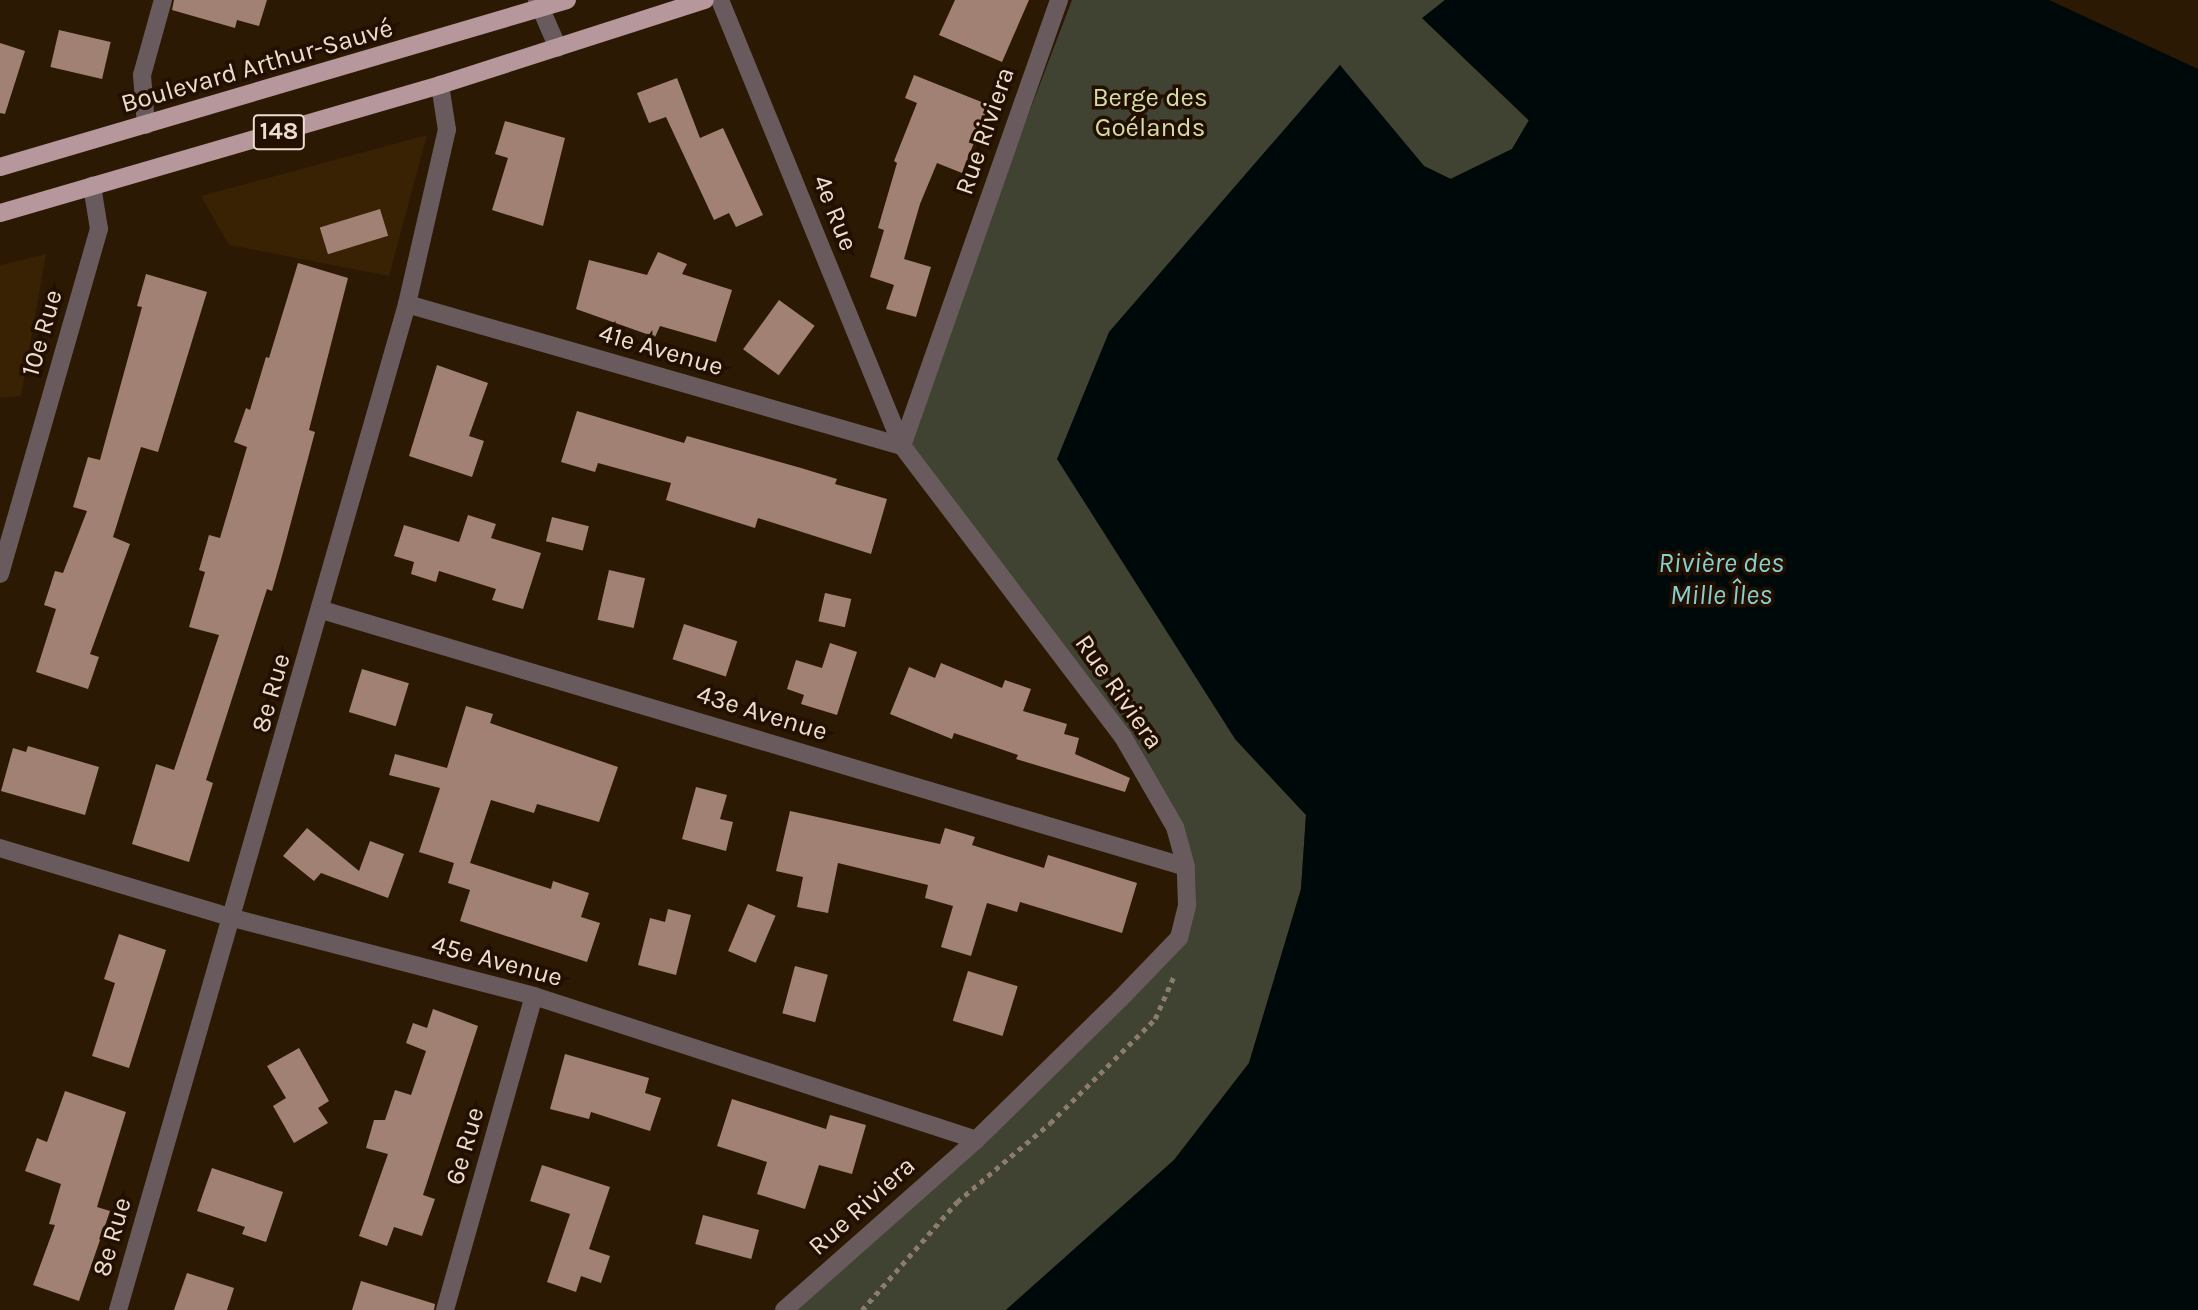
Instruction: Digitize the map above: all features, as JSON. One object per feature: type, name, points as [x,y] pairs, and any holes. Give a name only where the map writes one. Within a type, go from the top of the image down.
[{"type":"main road","name":"Boulevard Arthur-Sauvé","points":[[0,167],[540,4],[567,0]]},
{"type":"main road","name":"148","points":[[0,213],[440,85],[705,0]]},
{"type":"street","points":[[146,125],[142,75],[163,0]]},
{"type":"street","name":"4e Rue","points":[[720,0],[902,446]]},
{"type":"street","name":"Rue Riviera","points":[[784,1310],[976,1140],[1179,937],[1187,905],[1186,867],[1175,827],[1123,737],[902,446],[1059,0]]},
{"type":"street","points":[[540,4],[558,48]]},
{"type":"street","name":"8e Rue","points":[[118,1310],[322,610],[407,304],[447,130],[440,85]]},
{"type":"street","name":"10e Rue","points":[[0,574],[99,229],[92,186]]},
{"type":"street","name":"41e Avenue","points":[[407,304],[902,446]]},
{"type":"street","name":"43e Avenue","points":[[322,610],[1186,867]]},
{"type":"street","name":"45e Avenue","points":[[0,848],[233,918],[534,996],[976,1140]]},
{"type":"street","name":"6e Rue","points":[[445,1310],[534,996]]},
{"type":"path","points":[[862,1310],[957,1202],[1050,1123],[1155,1019],[1171,990],[1179,937]]},
{"type":"shaded area","points":[[427,135],[389,276],[229,245],[201,196]]},
{"type":"shaded area","points":[[46,254],[21,396],[0,398],[0,265]]},
{"type":"green space","name":"Berge des Goélands","points":[[1072,0],[1445,0],[1423,19],[1529,121],[1512,149],[1450,179],[1424,166],[1339,65],[1235,739],[1306,815],[1301,889],[1249,1063],[1174,1160],[1006,1310],[787,1310],[1181,939],[1186,867],[1123,736],[902,446]]},
{"type":"water","name":"Rivière des Mille Îles","points":[[1445,0],[2049,0],[2198,69],[2198,1310],[1006,1310],[1174,1160],[1249,1063],[1301,889],[1306,815],[1235,739],[1057,459],[1109,332],[1340,65],[1424,166],[1451,179],[1512,149],[1529,120],[1422,18]]},
{"type":"building","points":[[174,0],[267,0],[259,26],[237,20],[235,28],[172,10]]},
{"type":"building","points":[[955,0],[1029,0],[1002,62],[939,35]]},
{"type":"building","points":[[59,30],[111,42],[102,79],[50,67]]},
{"type":"building","points":[[0,43],[25,51],[5,114],[0,113]]},
{"type":"building","points":[[914,75],[989,105],[962,173],[937,163],[920,204],[904,259],[931,267],[916,317],[886,309],[894,285],[870,277],[884,230],[878,228],[897,163],[894,161],[917,103],[905,98]]},
{"type":"building","points":[[677,78],[700,138],[723,128],[763,215],[736,227],[729,213],[714,220],[666,117],[649,123],[637,93]]},
{"type":"building","points":[[505,121],[565,138],[543,226],[492,210],[508,158],[495,154]]},
{"type":"building","points":[[380,209],[388,236],[328,254],[320,227]]},
{"type":"building","points":[[658,252],[687,264],[682,274],[732,290],[716,342],[660,326],[655,337],[576,309],[589,260],[647,275]]},
{"type":"building","points":[[298,263],[348,278],[309,430],[315,432],[282,556],[272,591],[267,589],[206,780],[213,783],[189,862],[132,844],[156,764],[174,770],[219,635],[189,627],[205,572],[199,570],[209,535],[220,538],[247,447],[234,442],[246,408],[250,410],[266,357],[269,358]]},
{"type":"building","points":[[146,274],[207,292],[158,452],[141,447],[113,537],[130,544],[90,654],[99,657],[88,689],[36,672],[56,609],[44,605],[55,571],[63,573],[87,511],[73,507],[88,457],[100,460],[142,307],[137,306]]},
{"type":"building","points":[[779,300],[815,326],[779,375],[743,349]]},
{"type":"building","points":[[437,365],[488,383],[469,436],[484,441],[472,477],[409,456]]},
{"type":"building","points":[[577,411],[684,443],[687,436],[801,468],[837,479],[835,484],[887,499],[871,554],[758,518],[755,528],[666,500],[671,483],[598,463],[595,472],[561,462]]},
{"type":"building","points":[[468,515],[496,524],[491,538],[541,553],[523,609],[492,600],[496,589],[439,571],[436,582],[411,574],[414,562],[394,556],[404,525],[459,542]]},
{"type":"building","points":[[552,517],[589,526],[583,550],[546,541]]},
{"type":"building","points":[[609,570],[645,578],[634,628],[598,620]]},
{"type":"building","points":[[825,593],[851,599],[845,627],[818,621]]},
{"type":"building","points":[[684,624],[737,641],[726,676],[673,659]]},
{"type":"building","points":[[830,643],[857,652],[837,715],[801,704],[804,695],[787,689],[796,660],[822,668]]},
{"type":"building","points":[[941,663],[1002,688],[1005,680],[1031,689],[1023,711],[1067,724],[1064,734],[1079,738],[1075,754],[1130,778],[1125,792],[1016,759],[1018,755],[954,733],[952,739],[890,714],[909,667],[935,678]]},
{"type":"building","points":[[362,669],[409,683],[396,726],[349,712]]},
{"type":"building","points":[[466,706],[493,714],[490,723],[618,767],[599,822],[537,804],[534,813],[491,800],[470,863],[551,889],[553,881],[589,893],[581,917],[600,923],[587,962],[460,921],[470,890],[448,883],[454,863],[419,852],[440,788],[389,775],[395,754],[447,768]]},
{"type":"building","points":[[28,746],[99,767],[85,815],[1,791],[13,748],[26,752]]},
{"type":"building","points":[[696,787],[727,795],[720,819],[733,822],[726,851],[682,839]]},
{"type":"building","points":[[790,811],[940,844],[945,828],[975,837],[972,845],[1044,868],[1048,855],[1137,883],[1122,933],[1020,902],[1017,912],[987,903],[971,956],[941,947],[953,906],[925,898],[928,885],[838,863],[828,913],[797,907],[803,877],[776,871]]},
{"type":"building","points":[[307,828],[359,871],[370,841],[404,854],[388,898],[321,873],[314,881],[283,856]]},
{"type":"building","points":[[748,904],[776,916],[756,963],[728,951]]},
{"type":"building","points":[[668,909],[691,915],[676,975],[638,965],[650,918],[665,922]]},
{"type":"building","points":[[119,934],[166,950],[129,1068],[92,1056],[115,983],[104,979]]},
{"type":"building","points":[[795,966],[828,975],[815,1022],[782,1013]]},
{"type":"building","points":[[968,971],[1018,986],[1003,1036],[953,1021]]},
{"type":"building","points":[[433,1009],[478,1026],[423,1195],[435,1199],[422,1236],[394,1227],[387,1246],[359,1236],[388,1154],[366,1148],[374,1120],[385,1120],[395,1090],[411,1095],[426,1051],[406,1043],[413,1023],[427,1028]]},
{"type":"building","points":[[299,1048],[329,1101],[318,1108],[328,1123],[294,1143],[273,1106],[286,1098],[267,1066]]},
{"type":"building","points":[[565,1054],[649,1078],[645,1093],[661,1098],[650,1131],[591,1112],[589,1119],[550,1109]]},
{"type":"building","points":[[65,1091],[126,1112],[97,1207],[110,1211],[79,1301],[33,1285],[55,1225],[49,1224],[61,1184],[25,1171],[37,1138],[47,1142]]},
{"type":"building","points":[[732,1099],[826,1129],[830,1115],[866,1125],[852,1174],[819,1165],[805,1209],[757,1194],[767,1162],[717,1146]]},
{"type":"building","points":[[542,1165],[610,1187],[589,1249],[610,1256],[601,1283],[581,1276],[576,1292],[547,1282],[570,1214],[530,1201]]},
{"type":"building","points":[[212,1168],[283,1192],[266,1242],[242,1234],[245,1227],[197,1211]]},
{"type":"building","points":[[703,1215],[759,1230],[751,1259],[695,1244]]},
{"type":"building","points":[[187,1273],[234,1288],[227,1310],[174,1310]]},
{"type":"building","points":[[361,1281],[435,1304],[434,1310],[352,1310]]}]
